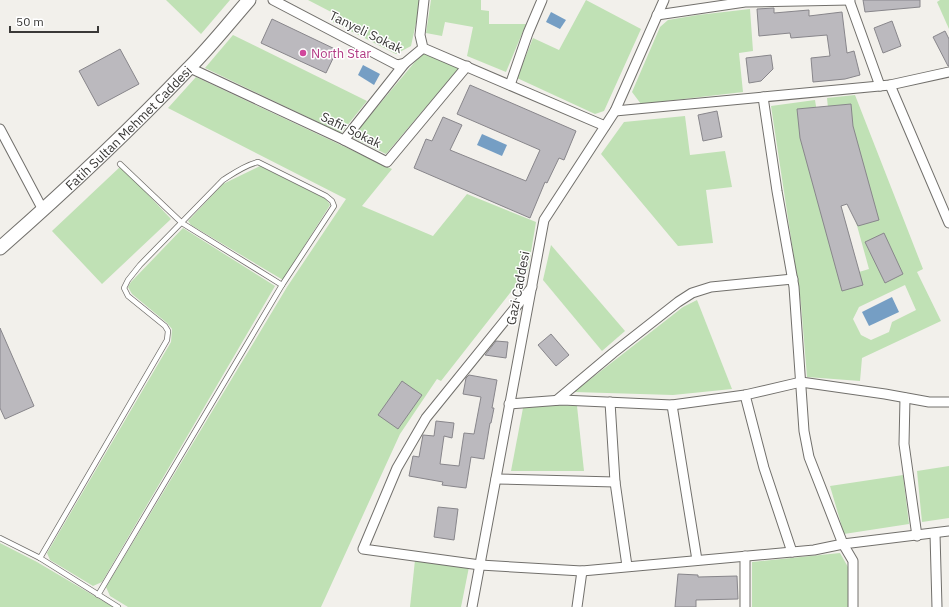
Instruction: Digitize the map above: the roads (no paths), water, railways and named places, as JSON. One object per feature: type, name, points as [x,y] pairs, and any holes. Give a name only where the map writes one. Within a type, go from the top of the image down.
[{"type":"street","name":"Fatih Sultan Mehmet Caddesi","points":[[0,248],[43,210],[190,68],[248,0]]},
{"type":"street","name":"Tanyeli Sokak","points":[[273,0],[397,64],[405,63],[423,48]]},
{"type":"street","points":[[424,0],[420,35],[423,48],[605,126]]},
{"type":"street","points":[[510,85],[528,33],[542,0]]},
{"type":"street","name":"Gazi Caddesi","points":[[472,607],[544,220],[615,111],[656,15],[664,0]]},
{"type":"street","points":[[656,15],[745,2],[850,0],[880,86]]},
{"type":"street","points":[[344,140],[405,63]]},
{"type":"street","name":"Safir Sokak","points":[[190,68],[344,140],[387,162],[467,66]]},
{"type":"street","points":[[615,111],[890,85],[949,72]]},
{"type":"street","points":[[890,85],[949,223]]},
{"type":"street","points":[[763,97],[792,279],[799,341],[804,431],[810,458],[843,544],[853,561],[852,607]]},
{"type":"street","points":[[0,129],[43,210]]},
{"type":"street","points":[[557,400],[613,353],[678,302],[692,293],[711,287],[792,279]]},
{"type":"street","points":[[532,287],[426,418],[398,468],[362,549],[480,565],[582,571],[814,550],[843,544],[949,532]]},
{"type":"street","points":[[510,404],[557,400],[672,405],[745,395],[801,382],[929,402],[949,402]]},
{"type":"street","points":[[745,395],[764,468],[792,552]]},
{"type":"street","points":[[905,398],[904,444],[917,536]]},
{"type":"street","points":[[610,402],[615,482],[627,566]]},
{"type":"street","points":[[672,405],[697,560]]},
{"type":"street","points":[[496,479],[615,482]]},
{"type":"street","points":[[935,534],[937,607]]},
{"type":"street","points":[[745,556],[745,607]]},
{"type":"street","points":[[577,607],[582,571]]},
{"type":"lane","points":[[40,558],[167,340],[168,332],[165,326],[128,296],[124,288],[128,280],[140,265],[223,180],[250,164],[258,162],[326,196],[332,201],[334,206],[282,285],[98,595]]},
{"type":"lane","points":[[120,164],[182,223],[282,285]]},
{"type":"lane","points":[[0,538],[40,558],[118,607]]},
{"type":"water","points":[[551,12],[566,20],[560,29],[546,22]]},
{"type":"water","points":[[363,65],[380,74],[374,85],[358,75]]},
{"type":"water","points":[[482,134],[507,145],[502,156],[477,145]]},
{"type":"water","points":[[892,297],[899,312],[869,326],[862,312]]},
{"type":"place","name":"North Star","points":[[303,53]]}]
